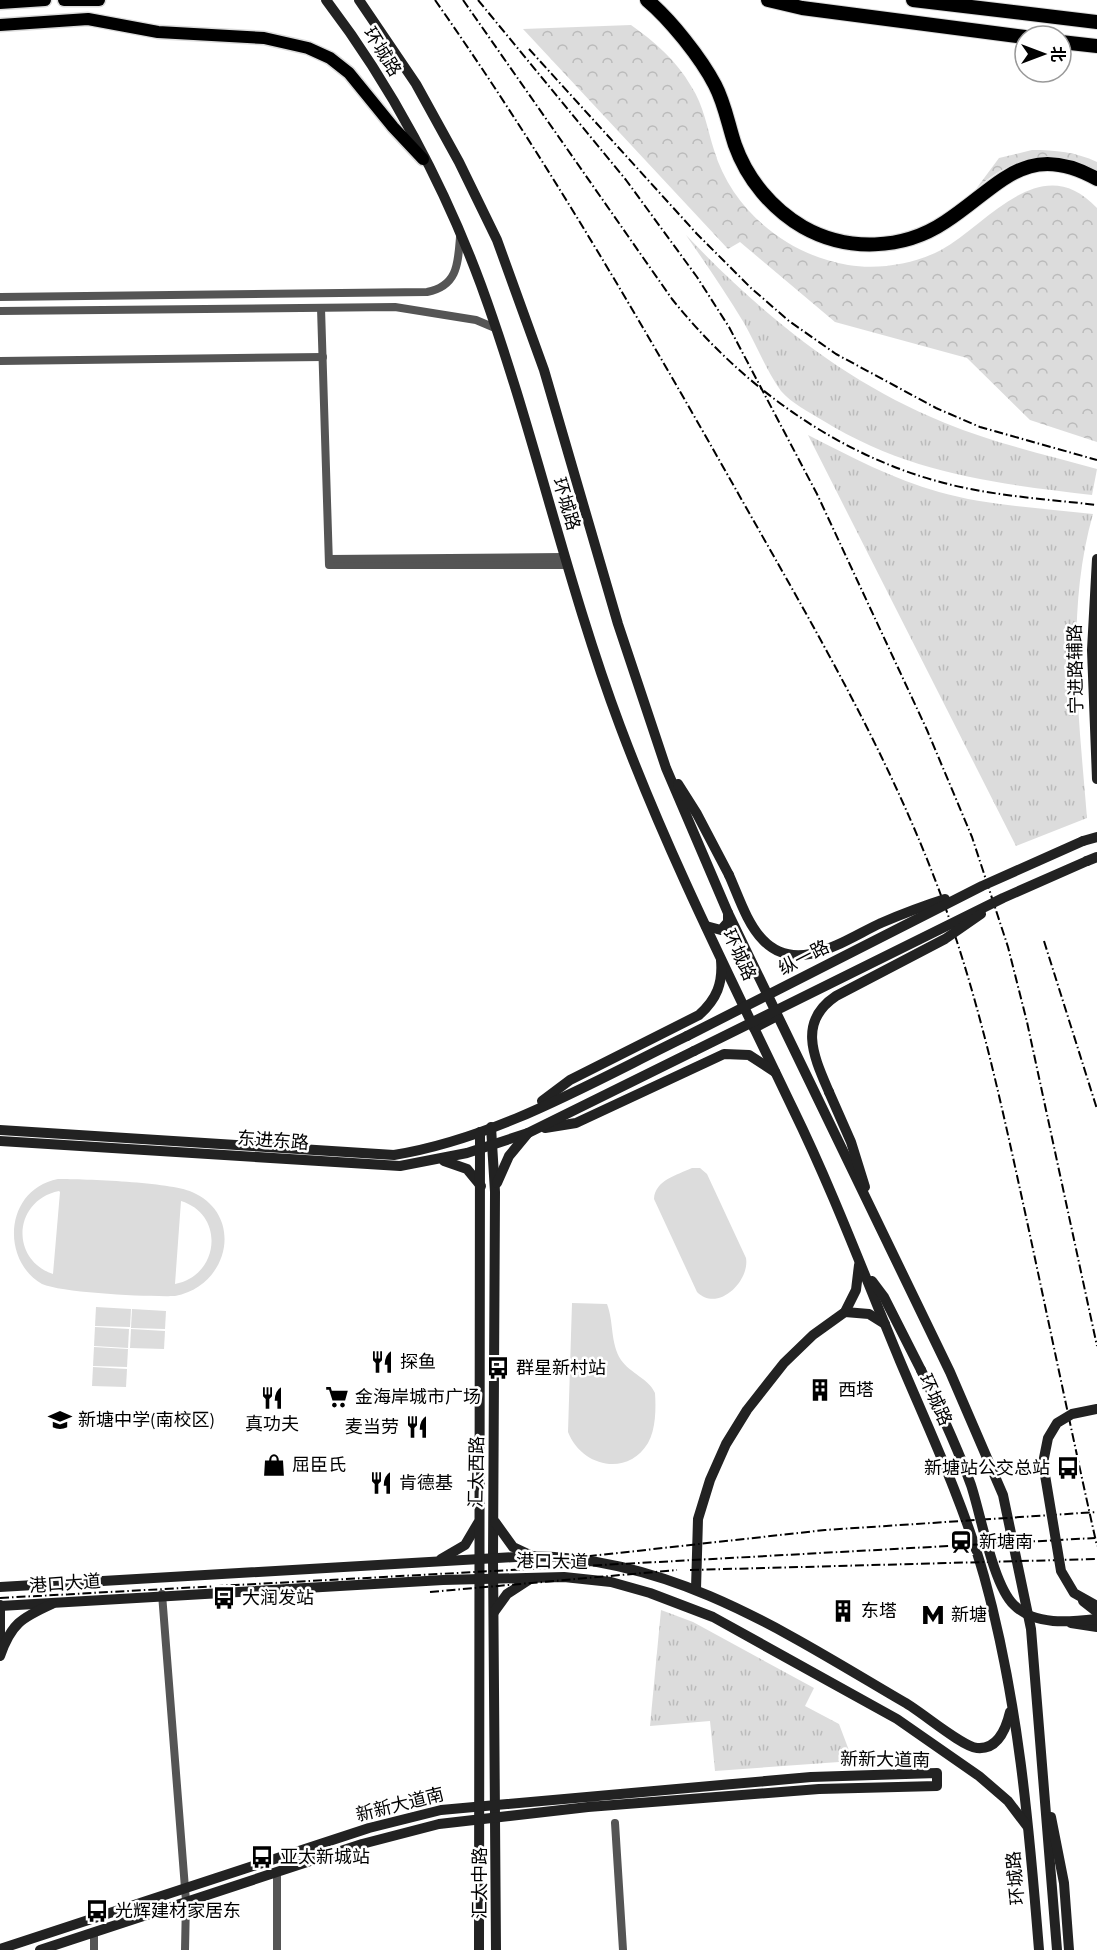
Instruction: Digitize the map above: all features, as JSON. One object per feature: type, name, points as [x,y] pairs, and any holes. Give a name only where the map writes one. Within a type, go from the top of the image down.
[{"type":"highway","points":[[647,0],[682,39],[714,83],[727,111],[740,157],[756,184],[777,208],[816,234],[854,244],[873,245],[911,239],[946,222],[1006,175],[1036,165],[1068,166],[1097,179]]},
{"type":"highway","points":[[768,0],[835,13],[1013,35]]},
{"type":"highway","points":[[913,0],[1097,22]]},
{"type":"highway","points":[[1073,43],[1097,46]]},
{"type":"main road","points":[[0,3],[45,0]]},
{"type":"main road","points":[[64,0],[93,1]]},
{"type":"main road","points":[[0,25],[88,19],[169,34],[264,38],[308,48],[330,58],[349,73],[393,127],[423,159]]},
{"type":"street","name":"环城路","points":[[326,0],[372,65],[423,159],[460,235],[495,328],[565,561],[622,731],[706,926],[858,1256],[955,1490],[984,1576],[1011,1706],[1029,1830],[1039,1950]]},
{"type":"street","points":[[359,0],[416,84],[459,162],[512,277],[544,370],[622,635],[666,768],[697,814],[762,940],[781,953],[800,956],[819,952],[905,912],[982,886]]},
{"type":"street","points":[[0,297],[428,292],[446,286],[454,277],[458,262],[460,235]]},
{"type":"street","points":[[321,308],[329,562],[565,561]]},
{"type":"street","points":[[0,311],[414,308],[476,320],[495,328]]},
{"type":"street","points":[[0,362],[323,357]]},
{"type":"street","name":"宁进路辅路","points":[[1097,559],[1092,640],[1097,779]]},
{"type":"street","name":"环城路","points":[[666,768],[728,913],[950,1372],[1003,1495],[1031,1629],[1057,1950]]},
{"type":"street","name":"纵一路","points":[[527,1113],[687,1036],[982,886],[1083,841],[1097,837]]},
{"type":"street","name":"纵一路","points":[[539,1128],[1003,898],[1092,859]]},
{"type":"street","points":[[873,1213],[858,1161],[829,1092],[812,1043],[813,1024],[822,1007],[836,996],[955,933],[1003,898]]},
{"type":"street","points":[[706,926],[715,930],[726,927],[728,913]]},
{"type":"street","points":[[527,1113],[570,1080],[699,1015],[715,997],[722,976],[720,954]]},
{"type":"street","points":[[754,1028],[777,1016]]},
{"type":"street","points":[[687,1022],[700,1026],[709,1039],[710,1047],[706,1060]]},
{"type":"street","points":[[539,1128],[576,1123],[706,1060],[724,1054],[740,1053],[756,1059],[775,1072]]},
{"type":"street","name":"东进东路","points":[[0,1130],[394,1155],[414,1152],[480,1132],[527,1113]]},
{"type":"street","name":"汇太西路","points":[[492,1127],[495,1192],[493,1615],[497,1816]]},
{"type":"street","name":"东进东路","points":[[0,1141],[400,1166],[438,1160],[481,1149],[539,1128]]},
{"type":"street","name":"汇太西路","points":[[480,1132],[482,1187],[480,1818]]},
{"type":"street","points":[[495,1192],[504,1166],[528,1133]]},
{"type":"street","points":[[438,1160],[467,1169],[482,1187]]},
{"type":"street","points":[[696,1589],[698,1519],[710,1480],[726,1444],[747,1410],[777,1370],[813,1335],[845,1312],[858,1282],[858,1256]]},
{"type":"street","points":[[863,1269],[884,1297],[921,1370],[970,1483],[1001,1587],[1013,1605],[1029,1615],[1097,1628]]},
{"type":"street","points":[[845,1312],[869,1314],[885,1324]]},
{"type":"street","points":[[1097,1409],[1072,1414],[1057,1423],[1048,1438],[1043,1455],[1044,1482],[1060,1571],[1074,1593],[1097,1612]]},
{"type":"street","points":[[480,1475],[493,1475]]},
{"type":"street","points":[[435,1561],[465,1545],[477,1528],[480,1514]]},
{"type":"street","points":[[493,1516],[500,1532],[513,1547],[533,1556]]},
{"type":"street","name":"港口大道","points":[[0,1587],[533,1556],[586,1558],[651,1572],[747,1612],[928,1716],[966,1745],[984,1748],[998,1740],[1006,1727],[1011,1706]]},
{"type":"street","points":[[493,1615],[507,1594],[533,1577]]},
{"type":"street","name":"港口大道","points":[[0,1605],[162,1594],[480,1578],[588,1578],[611,1582],[687,1606],[736,1629],[919,1732],[1002,1795],[1015,1808],[1029,1830]]},
{"type":"street","points":[[443,1580],[468,1587],[474,1593],[480,1606]]},
{"type":"street","points":[[162,1594],[186,1901],[185,1950]]},
{"type":"street","points":[[1081,1598],[1097,1606]]},
{"type":"street","points":[[0,1656],[13,1627],[29,1615],[58,1601]]},
{"type":"street","points":[[0,1605],[0,1648]]},
{"type":"street","points":[[1068,1622],[1097,1619]]},
{"type":"street","points":[[919,1732],[928,1727],[928,1716]]},
{"type":"street","name":"新新大道南","points":[[0,1949],[369,1828],[423,1814],[480,1805],[841,1775],[937,1773],[937,1786],[819,1789],[497,1816],[392,1835],[40,1950]]},
{"type":"street","points":[[1043,1775],[1064,1883],[1069,1950]]},
{"type":"street","name":"汇太中路","points":[[496,1950],[497,1816]]},
{"type":"street","name":"汇太中路","points":[[479,1950],[480,1818]]},
{"type":"street","points":[[615,1823],[623,1950]]},
{"type":"street","points":[[277,1950],[278,1872]]},
{"type":"street","points":[[94,1932],[94,1950]]},
{"type":"green space","points":[[631,25],[664,52],[691,86],[702,109],[722,172],[748,210],[784,240],[825,260],[872,267],[896,265],[931,255],[959,238],[996,209],[1035,188],[1056,186],[1076,192],[1097,208],[1097,442],[1030,420],[967,358],[835,322],[740,242],[728,249],[523,29]]},
{"type":"green space","points":[[1032,150],[1057,151],[1081,156],[1097,162],[1097,171],[1065,159],[1034,159],[1003,169],[976,189],[999,158]]},
{"type":"green space","points":[[686,235],[743,292],[805,343],[838,366],[872,387],[945,423],[1001,443],[1097,469],[1092,495],[986,480],[920,464],[887,453],[855,438],[800,407],[781,391],[744,323]]},
{"type":"green space","points":[[808,435],[889,474],[939,492],[996,504],[1093,514],[1084,551],[1079,589],[1076,665],[1087,818],[1016,846]]},
{"type":"green space","points":[[692,1168],[700,1168],[707,1174],[746,1258],[746,1267],[738,1284],[723,1297],[714,1299],[705,1298],[697,1292],[654,1199],[658,1187]]},
{"type":"green space","points":[[58,1179],[87,1180],[147,1183],[192,1192],[209,1203],[219,1217],[224,1232],[224,1249],[218,1265],[208,1279],[193,1290],[175,1296],[86,1292],[42,1284],[28,1273],[19,1259],[14,1226],[27,1196],[40,1185]],"holes":[[[60,1192],[53,1274],[39,1266],[29,1256],[24,1244],[23,1230],[26,1217],[33,1206],[44,1197]],[[181,1201],[195,1208],[205,1219],[210,1231],[211,1245],[208,1258],[201,1270],[190,1279],[175,1284]]]},
{"type":"green space","points":[[572,1303],[607,1304],[615,1347],[621,1360],[655,1393],[655,1418],[651,1437],[639,1454],[628,1461],[617,1464],[593,1460],[574,1444],[568,1432]]},
{"type":"green space","points":[[96,1307],[131,1309],[130,1327],[95,1326]]},
{"type":"green space","points":[[132,1309],[166,1311],[165,1329],[131,1328]]},
{"type":"green space","points":[[95,1327],[129,1329],[128,1348],[94,1346]]},
{"type":"green space","points":[[131,1329],[165,1331],[164,1349],[130,1348]]},
{"type":"green space","points":[[94,1347],[128,1349],[127,1367],[93,1366]]},
{"type":"green space","points":[[93,1367],[127,1369],[126,1387],[92,1386]]},
{"type":"green space","points":[[661,1610],[693,1622],[814,1688],[805,1706],[839,1724],[853,1761],[715,1771],[710,1721],[650,1726]]},
{"type":"railway","points":[[435,0],[555,182],[667,369],[825,648],[904,806],[948,915],[982,1025],[1097,1546]]},
{"type":"railway","points":[[463,0],[672,299],[728,360],[760,388],[793,413],[829,435],[866,455],[904,471],[981,491],[1097,505]]},
{"type":"railway","points":[[478,0],[626,180],[697,277],[729,327],[817,494],[927,730],[972,837],[1008,947],[1027,1022],[1097,1346]]},
{"type":"railway","points":[[529,49],[697,234],[751,288],[789,321],[836,354],[936,408],[980,427],[1097,460]]},
{"type":"railway","points":[[1044,941],[1097,1109]]},
{"type":"railway","points":[[555,1560],[825,1530],[1097,1512]]},
{"type":"railway","points":[[0,1598],[1095,1538]]},
{"type":"railway","points":[[690,1570],[1097,1559]]},
{"type":"railway","points":[[430,1592],[677,1570]]},
{"type":"place","name":"探鱼","points":[[382,1362]]},
{"type":"place","name":"群星新村站","points":[[498,1368]]},
{"type":"place","name":"西塔","points":[[820,1390]]},
{"type":"place","name":"金海岸城市广场","points":[[337,1397]]},
{"type":"place","name":"真功夫","points":[[272,1398]]},
{"type":"place","name":"新塘中学(南校区)","points":[[60,1420]]},
{"type":"place","name":"麦当劳","points":[[417,1427]]},
{"type":"place","name":"屈臣氏","points":[[274,1465]]},
{"type":"place","name":"新塘站公交总站","points":[[1068,1468]]},
{"type":"place","name":"肯德基","points":[[381,1483]]},
{"type":"place","name":"新塘南","points":[[961,1542]]},
{"type":"place","name":"大润发站","points":[[224,1598]]},
{"type":"place","name":"东塔","points":[[843,1611]]},
{"type":"place","name":"新塘","points":[[933,1615]]},
{"type":"place","name":"亚太新城站","points":[[262,1857]]},
{"type":"place","name":"光辉建材家居东","points":[[97,1911]]}]
